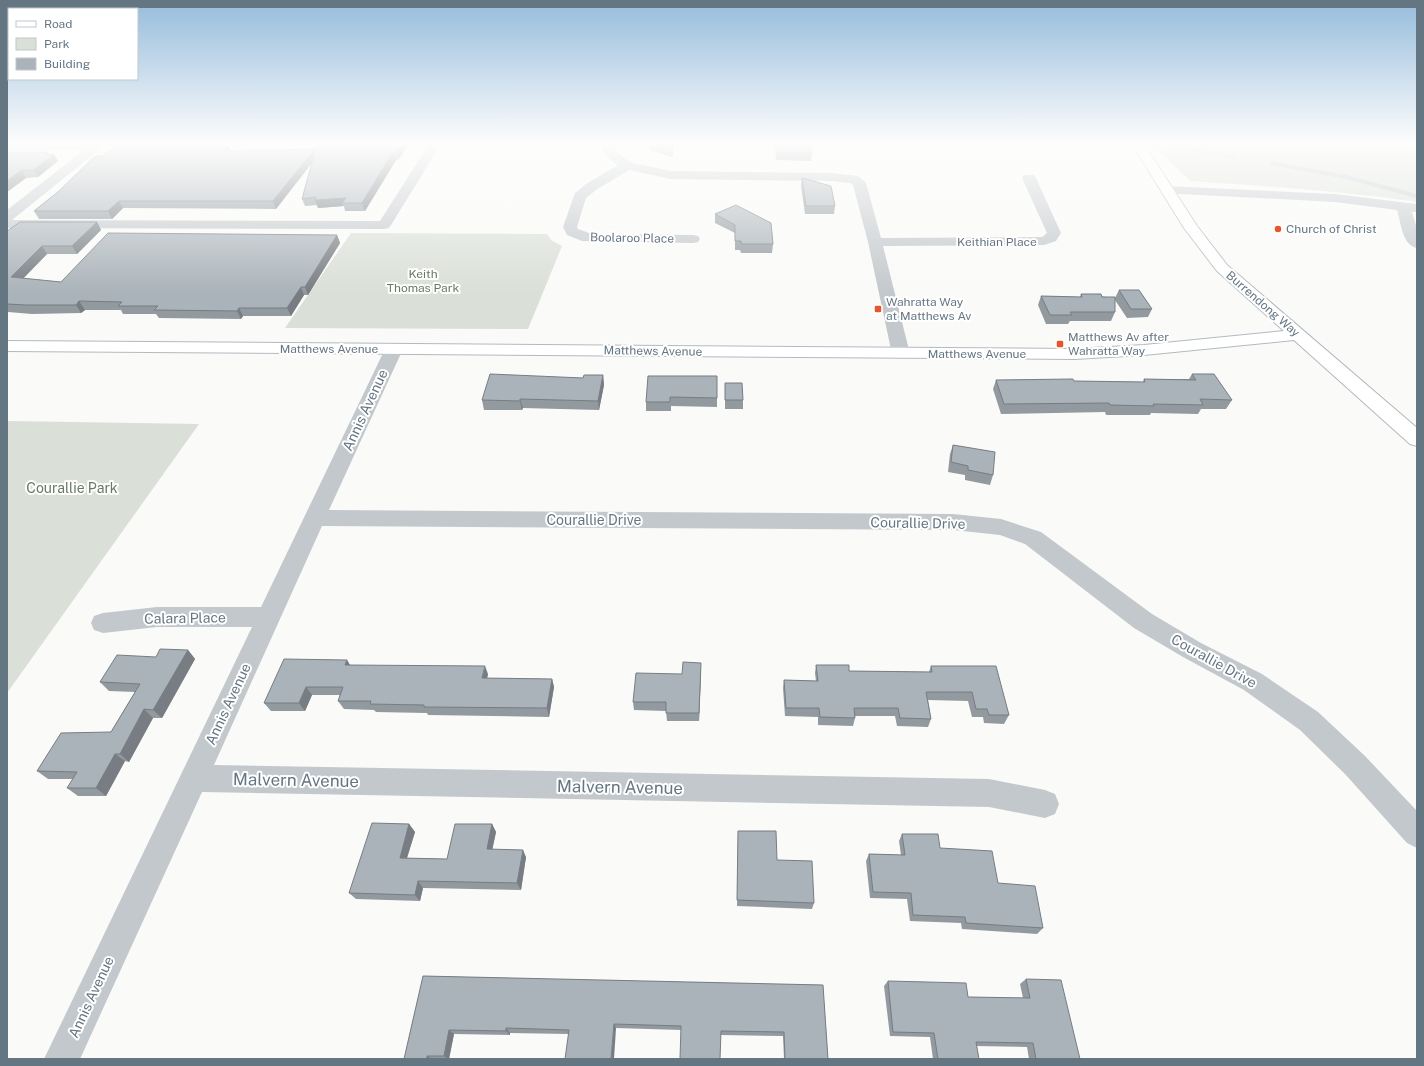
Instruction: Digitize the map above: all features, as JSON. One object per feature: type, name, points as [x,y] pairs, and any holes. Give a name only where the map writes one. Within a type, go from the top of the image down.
[{"type":"street","points":[[7,217],[37,194]]},
{"type":"street","points":[[7,224],[384,225],[404,194]]},
{"type":"street","name":"Boolaroo Place","points":[[583,194],[580,196],[570,228],[572,232],[582,237],[693,239]]},
{"type":"street","points":[[863,194],[901,354]]},
{"type":"street","name":"Keithian Place","points":[[875,242],[1044,241],[1051,238],[1054,234],[1036,194]]},
{"type":"street","name":"Burrendong Way","points":[[1169,194],[1205,249],[1222,268],[1417,439]]},
{"type":"street","points":[[1246,194],[1335,198],[1410,207],[1413,240],[1417,244]]},
{"type":"street","name":"Matthews Avenue","points":[[7,346],[901,354],[1096,353],[1297,335]]},
{"type":"street","name":"Annis Avenue","points":[[62,1059],[394,349]]},
{"type":"street","name":"Courallie Drive","points":[[314,518],[953,522],[1001,527],[1033,538],[1143,621],[1192,650],[1253,682],[1309,721],[1355,765],[1417,833]]},
{"type":"street","name":"Calara Place","points":[[103,623],[157,617],[268,617]]},
{"type":"street","name":"Malvern Avenue","points":[[193,778],[989,793],[1045,804]]},
{"type":"green space","points":[[1349,194],[1417,194],[1417,202]]},
{"type":"green space","name":"Keith Thomas Park","points":[[351,233],[547,234],[551,240],[562,246],[528,329],[285,328]]},
{"type":"green space","name":"Courallie Park","points":[[7,421],[199,424],[7,693]]},
{"type":"building","points":[[56,194],[279,194],[273,201],[119,201],[108,211],[34,211]]},
{"type":"building","points":[[303,194],[368,194],[362,203],[342,203],[346,198],[315,200],[316,197],[302,199]]},
{"type":"building","points":[[804,194],[833,194],[835,206],[806,206]]},
{"type":"building","points":[[736,205],[771,223],[773,244],[741,244],[741,241],[735,241],[735,225],[715,214]]},
{"type":"building","points":[[20,222],[97,222],[72,246],[42,246],[11,277],[61,282],[108,233],[337,235],[305,287],[301,287],[287,308],[239,308],[237,311],[154,310],[158,306],[118,306],[122,302],[79,301],[76,305],[7,304],[7,231]]},
{"type":"building","points":[[1119,290],[1139,290],[1152,309],[1131,309]]},
{"type":"building","points":[[1081,294],[1101,294],[1102,297],[1115,297],[1115,312],[1070,312],[1072,315],[1050,315],[1041,296],[1082,297]]},
{"type":"building","points":[[490,374],[583,378],[584,375],[603,375],[598,401],[520,399],[520,401],[482,400]]},
{"type":"building","points":[[1192,374],[1214,374],[1232,400],[1200,399],[1203,405],[1153,404],[1154,406],[1110,405],[1109,403],[1004,404],[996,380],[1073,379],[1074,381],[1145,382],[1144,379],[1196,380]]},
{"type":"building","points":[[648,376],[717,376],[717,398],[670,397],[670,402],[646,402]]},
{"type":"building","points":[[725,383],[742,383],[743,400],[725,400]]},
{"type":"building","points":[[953,445],[995,452],[993,475],[968,470],[968,466],[951,462]]},
{"type":"building","points":[[160,649],[188,650],[153,710],[144,709],[120,754],[115,754],[96,788],[67,788],[77,772],[37,771],[61,733],[111,732],[140,684],[100,682],[117,655],[156,657]]},
{"type":"building","points":[[284,659],[347,660],[345,665],[485,666],[482,678],[552,679],[547,708],[424,707],[424,705],[370,704],[371,701],[338,701],[343,687],[306,687],[299,703],[264,703]]},
{"type":"building","points":[[683,662],[701,663],[699,713],[666,713],[666,702],[633,702],[636,673],[682,674]]},
{"type":"building","points":[[816,665],[849,665],[849,671],[932,672],[931,666],[996,666],[1009,715],[989,715],[987,709],[976,709],[972,692],[926,692],[931,719],[900,718],[898,708],[854,708],[855,718],[820,717],[819,708],[786,708],[784,680],[818,681]]},
{"type":"building","points":[[372,823],[409,824],[400,858],[447,859],[455,824],[492,824],[487,849],[523,850],[517,883],[418,881],[415,895],[349,893]]},
{"type":"building","points":[[738,831],[776,831],[777,860],[812,861],[814,903],[737,900]]},
{"type":"building","points":[[902,834],[938,834],[940,848],[992,851],[998,883],[1035,886],[1043,928],[966,923],[965,917],[913,915],[911,893],[873,892],[869,854],[905,855]]},
{"type":"building","points":[[423,976],[823,985],[828,1059],[785,1059],[784,1032],[721,1031],[720,1059],[680,1059],[681,1026],[614,1024],[611,1059],[565,1059],[569,1030],[506,1028],[506,1031],[449,1030],[444,1056],[427,1056],[427,1059],[404,1059]]},
{"type":"building","points":[[1026,979],[1061,980],[1080,1059],[1036,1059],[1033,1043],[976,1042],[979,1059],[938,1059],[934,1033],[893,1032],[888,981],[966,983],[968,997],[1030,998]]},
{"type":"waterway","points":[[1409,194],[1417,196]]},
{"type":"place","name":"Church of Christ","points":[[1278,229]]},
{"type":"place","name":"Wahratta Way at Matthews Av","points":[[878,309]]},
{"type":"place","name":"Matthews Av after Wahratta Way","points":[[1060,344]]}]
